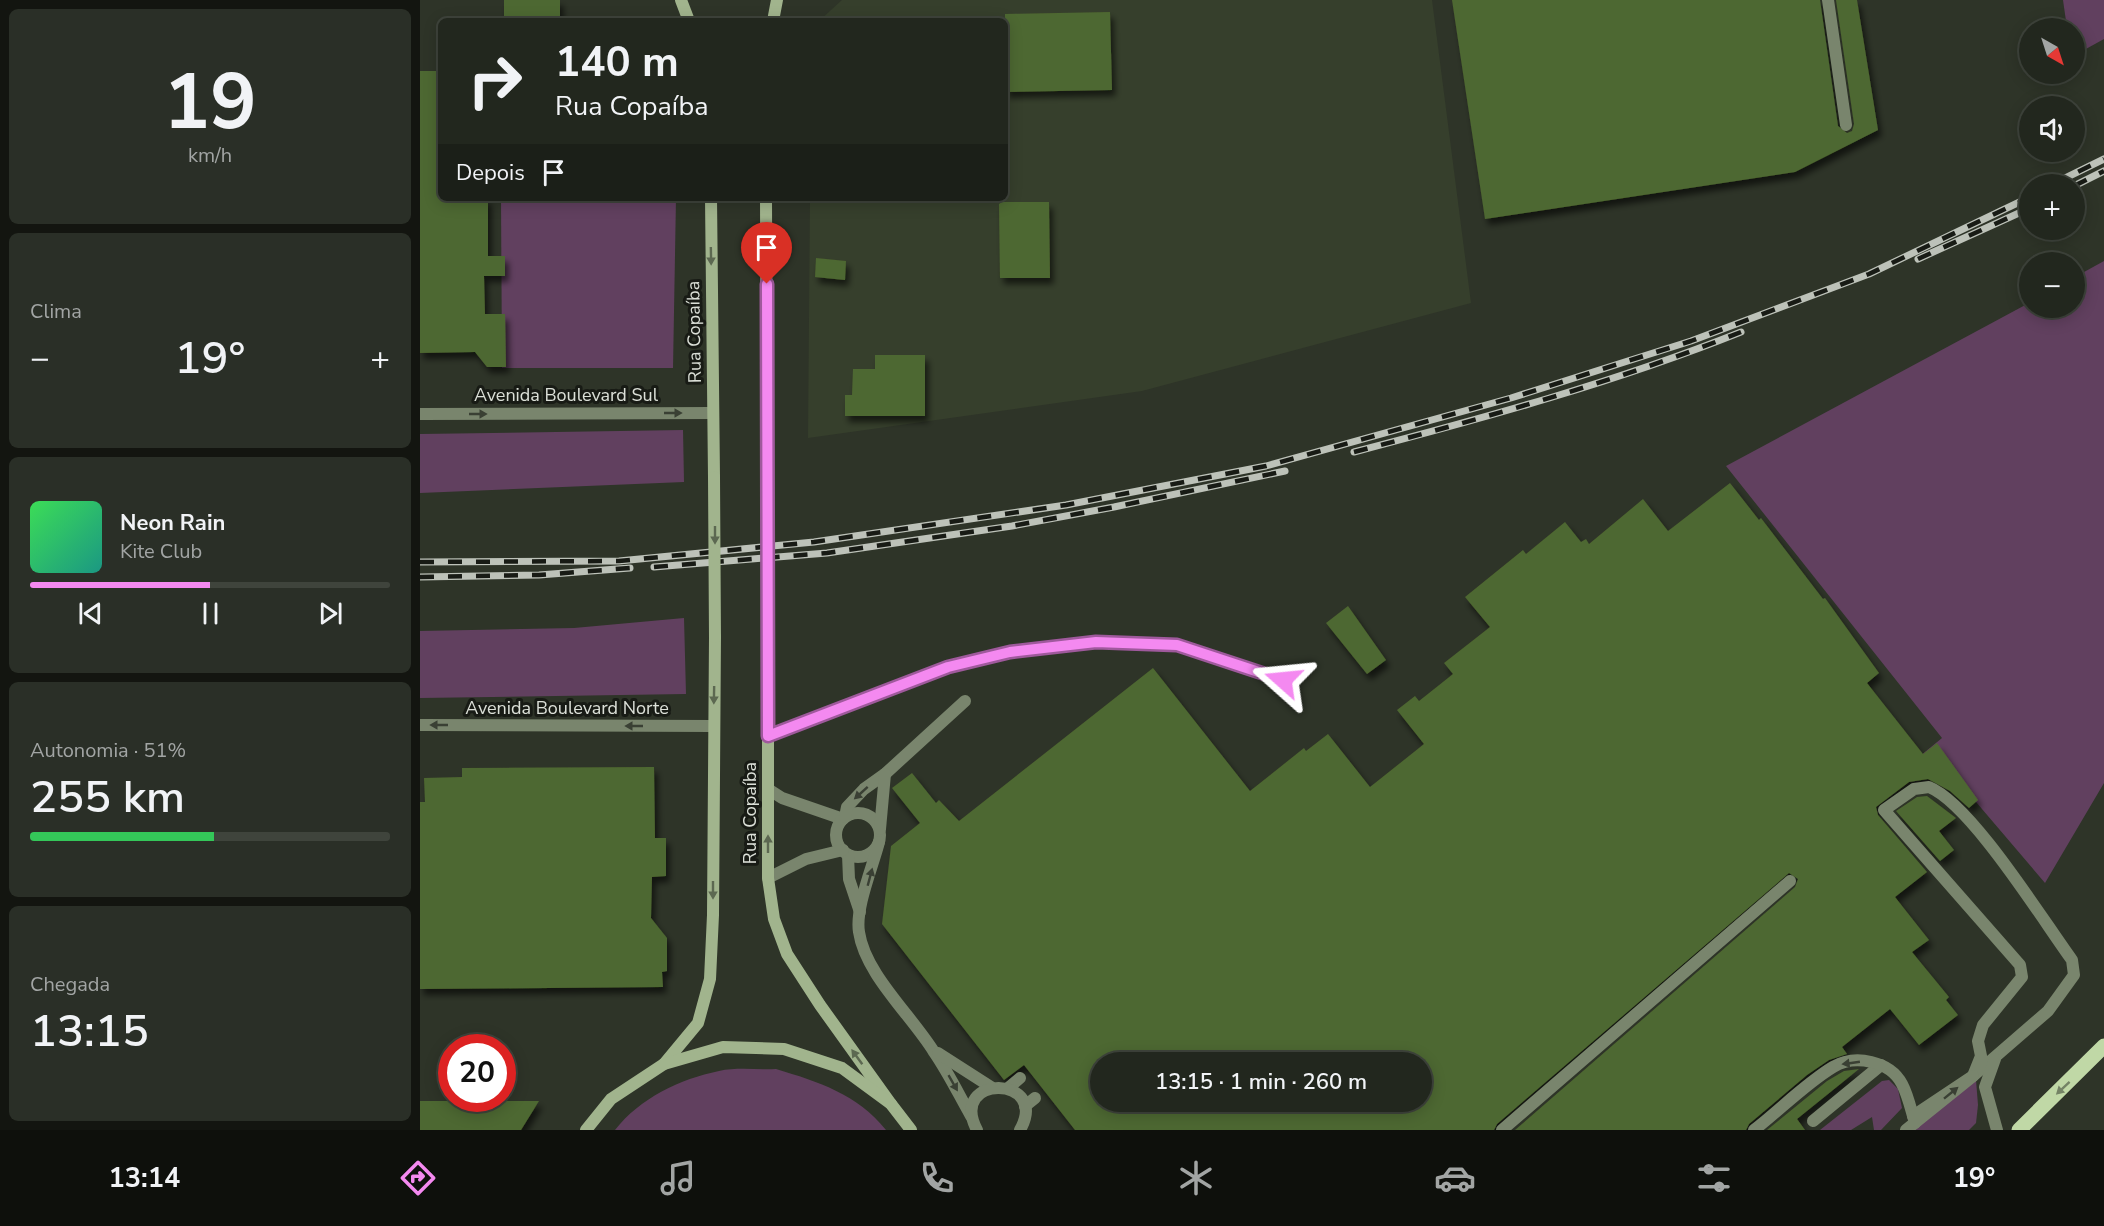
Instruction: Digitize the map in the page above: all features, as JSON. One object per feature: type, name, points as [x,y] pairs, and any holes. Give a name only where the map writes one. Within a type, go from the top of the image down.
[{"type":"main road","points":[[681,0],[688,18]]},
{"type":"main road","points":[[774,18],[777,0]]},
{"type":"main road","name":"Rua Copaíba","points":[[664,1064],[698,1023],[710,979],[713,915],[715,637],[711,201]]},
{"type":"main road","name":"Rua Copaíba","points":[[766,201],[768,878],[774,919],[787,954],[820,1005],[891,1104]]},
{"type":"main road","points":[[2019,1130],[2104,1046]]},
{"type":"main road","points":[[586,1130],[611,1099],[664,1064],[723,1047],[784,1049],[842,1068],[891,1104],[911,1130]]},
{"type":"street","points":[[1828,0],[1846,125]]},
{"type":"street","name":"Avenida Boulevard Sul","points":[[420,414],[713,413]]},
{"type":"street","points":[[768,736],[948,667],[1010,652],[1096,642],[1177,645],[1283,680]]},
{"type":"street","points":[[860,912],[849,879],[845,853],[836,837],[846,807],[964,701]]},
{"type":"street","name":"Avenida Boulevard Norte","points":[[420,725],[713,726]]},
{"type":"street","points":[[885,774],[879,836],[860,912],[858,930],[873,968],[934,1051],[977,1130]]},
{"type":"street","points":[[1754,1130],[1834,1066],[1853,1061],[1873,1061],[1902,1083],[1911,1123],[1973,1076],[2048,1011],[2067,988],[2074,975],[2072,960],[1972,822],[1944,793],[1929,787],[1914,789],[1884,810],[2020,965],[2022,977],[2014,990],[1983,1025],[1978,1041],[1981,1056],[1973,1076]]},
{"type":"street","points":[[768,789],[782,798],[844,818],[853,813],[870,816],[879,836]]},
{"type":"street","points":[[768,878],[806,859],[845,853],[867,856],[879,836]]},
{"type":"street","points":[[1502,1130],[1790,881]]},
{"type":"street","points":[[934,1051],[991,1088],[1008,1088],[1016,1092],[1025,1106],[1024,1123],[1020,1130]]},
{"type":"street","points":[[1995,1058],[1985,1087],[1997,1130]]},
{"type":"street","points":[[1813,1121],[1881,1065]]},
{"type":"street","points":[[1008,1088],[1020,1078]]},
{"type":"street","points":[[971,1116],[976,1098],[991,1088]]},
{"type":"street","points":[[1025,1106],[1035,1098]]},
{"type":"shaded area","points":[[842,0],[1432,0],[1471,303],[1142,391],[808,438],[810,201],[1008,201],[1008,18],[822,18]]},
{"type":"shaded area","points":[[2063,0],[2104,0],[2104,39],[2085,49],[2085,18],[2066,18]]},
{"type":"shaded area","points":[[501,201],[676,201],[673,368],[502,368]]},
{"type":"shaded area","points":[[2104,261],[2104,783],[2045,883],[1953,775],[1914,761],[1942,738],[1726,466],[2019,308],[2019,318],[2085,318],[2085,271]]},
{"type":"shaded area","points":[[683,430],[684,482],[420,493],[420,434]]},
{"type":"shaded area","points":[[684,618],[686,694],[420,698],[420,631],[574,628]]},
{"type":"shaded area","points":[[776,1069],[807,1079],[850,1098],[863,1107],[886,1130],[615,1130],[636,1108],[649,1099],[690,1079],[726,1070]]},
{"type":"shaded area","points":[[1889,1080],[1898,1089],[1902,1108],[1881,1130],[1874,1130],[1872,1117],[1851,1130],[1820,1130],[1882,1081]]},
{"type":"shaded area","points":[[1976,1080],[1978,1105],[1976,1123],[1969,1130],[1912,1130]]},
{"type":"building","points":[[504,0],[560,0],[560,18],[504,18]]},
{"type":"building","points":[[1452,0],[1820,0],[1838,126],[1847,133],[1852,131],[1854,124],[1836,0],[1857,0],[1878,130],[1795,172],[1485,219]]},
{"type":"building","points":[[1110,12],[1112,90],[1008,92],[1008,18],[1005,18],[1005,14]]},
{"type":"building","points":[[420,71],[438,71],[438,201],[488,201],[488,256],[505,256],[505,276],[484,276],[485,314],[505,314],[506,367],[487,367],[475,352],[420,353]]},
{"type":"building","points":[[1002,202],[1049,202],[1050,278],[1000,278],[999,204]]},
{"type":"building","points":[[816,258],[846,261],[845,280],[815,277]]},
{"type":"building","points":[[875,355],[925,355],[925,416],[845,416],[845,395],[852,395],[853,369],[875,369]]},
{"type":"building","points":[[1730,483],[1759,520],[1761,518],[1823,599],[1825,598],[1879,673],[1867,683],[1923,754],[1937,743],[1978,800],[1969,808],[1950,791],[1928,779],[1909,782],[1876,807],[1878,815],[1927,872],[1895,897],[1929,940],[1912,952],[1949,997],[1946,1000],[1958,1015],[1919,1045],[1890,1009],[1842,1047],[1847,1054],[1829,1060],[1807,1075],[1749,1124],[1746,1130],[1515,1130],[1795,887],[1798,879],[1789,873],[1497,1124],[1494,1130],[1075,1130],[1024,1065],[1004,1080],[882,924],[891,846],[920,823],[892,788],[912,773],[936,803],[939,800],[959,821],[1153,668],[1250,791],[1304,748],[1306,751],[1328,734],[1370,787],[1424,744],[1397,710],[1415,696],[1419,701],[1453,674],[1444,663],[1490,627],[1465,597],[1523,550],[1526,554],[1565,522],[1581,542],[1586,539],[1589,544],[1643,499],[1668,531]]},
{"type":"building","points":[[1348,606],[1386,660],[1367,674],[1326,623]]},
{"type":"building","points":[[654,767],[655,838],[666,838],[666,876],[652,877],[651,918],[667,938],[667,971],[662,972],[663,987],[420,989],[420,802],[425,802],[424,778],[462,777],[462,768]]},
{"type":"building","points":[[1927,796],[1956,818],[1939,831],[1954,850],[1940,861],[1896,811],[1917,797]]},
{"type":"building","points":[[1859,1069],[1797,1119],[1805,1130],[1767,1130],[1827,1081],[1844,1071]]},
{"type":"building","points":[[420,1101],[438,1101],[438,1112],[516,1112],[516,1101],[539,1101],[521,1130],[420,1130]]},
{"type":"railway","points":[[2073,174],[2104,159]]},
{"type":"railway","points":[[2085,180],[2104,171]]},
{"type":"railway","points":[[420,562],[619,561],[814,542],[1066,505],[1266,466],[1511,398],[1691,341],[1869,274],[2019,202]]},
{"type":"railway","points":[[1918,259],[2019,213]]},
{"type":"railway","points":[[1354,452],[1598,383],[1741,332]]},
{"type":"railway","points":[[654,567],[827,553],[1012,526],[1285,471]]},
{"type":"railway","points":[[420,577],[539,575],[630,568]]},
{"type":"route","points":[[767,284],[768,736],[948,667],[1010,652],[1096,642],[1177,645],[1283,680]]}]
